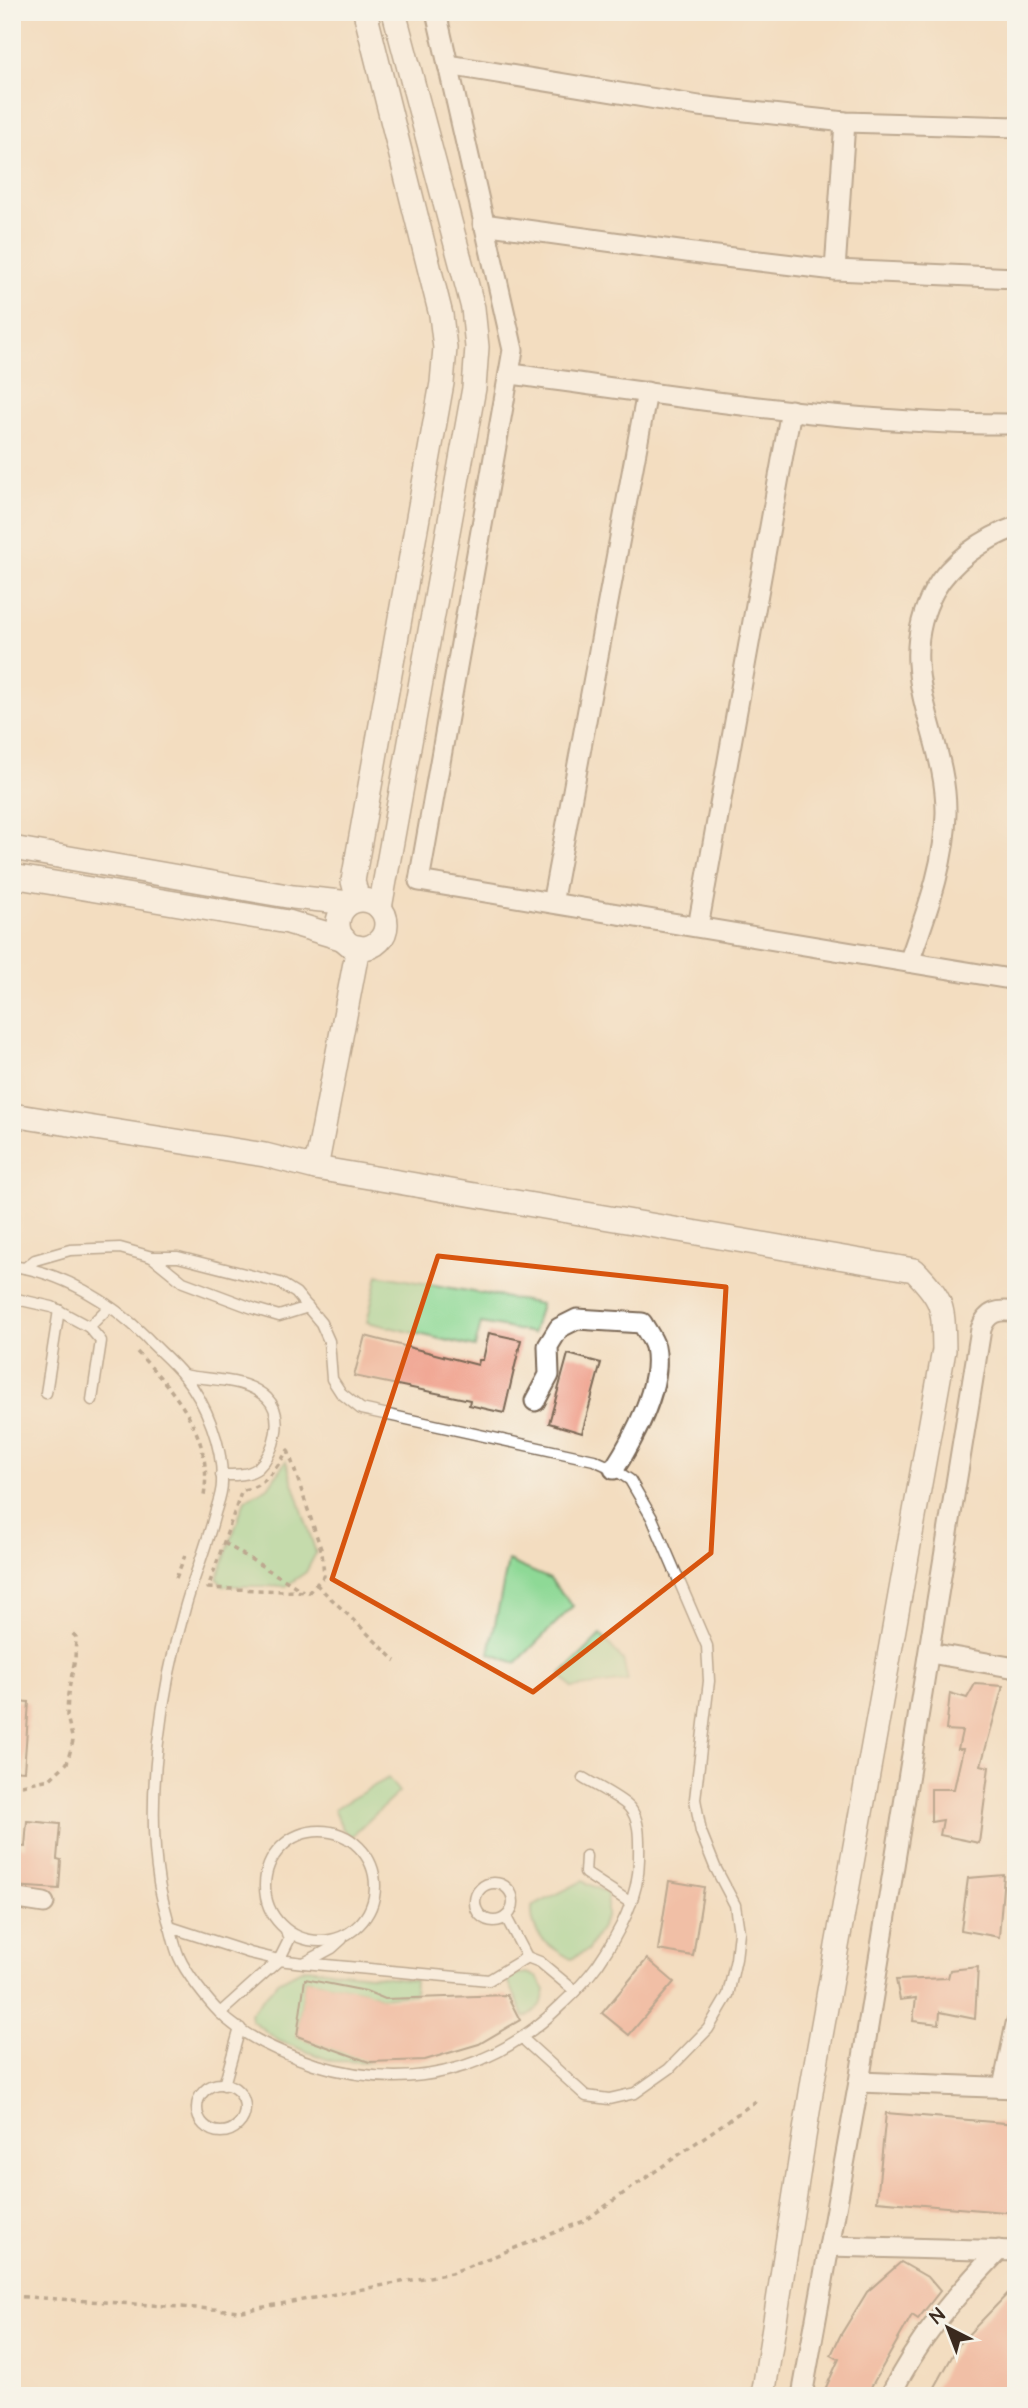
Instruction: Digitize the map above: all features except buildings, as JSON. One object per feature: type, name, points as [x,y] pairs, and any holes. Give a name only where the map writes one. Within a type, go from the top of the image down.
[{"type":"street","points":[[351,943],[340,932],[340,916],[354,902],[354,881],[442,383],[445,348],[441,315],[365,12]]},
{"type":"street","points":[[380,908],[474,388],[477,347],[473,308],[394,12]]},
{"type":"street","points":[[436,12],[513,349],[511,374],[419,881],[1016,980]]},
{"type":"street","points":[[447,65],[699,106],[845,122],[1016,127]]},
{"type":"street","points":[[835,270],[845,122]]},
{"type":"street","points":[[483,224],[835,270],[1016,278]]},
{"type":"street","points":[[511,374],[791,410],[951,424],[1016,424]]},
{"type":"street","points":[[554,893],[647,392]]},
{"type":"street","points":[[700,916],[791,410]]},
{"type":"street","points":[[909,962],[942,857],[946,811],[940,766],[925,707],[916,655],[922,613],[943,575],[971,551],[1016,527]]},
{"type":"street","points":[[12,848],[293,897],[354,902],[366,900],[380,908],[384,916],[385,932],[374,944],[351,943],[288,922],[12,876]]},
{"type":"street","points":[[316,1168],[351,943]]},
{"type":"street","points":[[12,1115],[265,1155],[316,1168],[914,1270],[930,1286],[943,1307],[944,1350],[813,2080],[763,2396]]},
{"type":"street","points":[[803,2396],[859,2082],[981,1329],[986,1318],[996,1311],[1016,1312]]},
{"type":"street","points":[[536,1401],[549,1375],[548,1346],[559,1328],[577,1319],[642,1323],[655,1346],[655,1380],[636,1434],[614,1469]]},
{"type":"street","points":[[930,1653],[1016,1668]]},
{"type":"street","points":[[12,1898],[44,1903]]},
{"type":"street","points":[[859,2082],[1010,2088],[1016,2024]]},
{"type":"street","points":[[829,2246],[1007,2251]]},
{"type":"street","points":[[890,2396],[905,2365],[933,2324],[1007,2251]]},
{"type":"lane","points":[[25,1268],[35,1261],[70,1250],[120,1248],[152,1257],[178,1257],[280,1283],[296,1293],[321,1323],[329,1341],[332,1379],[341,1393],[361,1409],[594,1460],[630,1480],[652,1518],[707,1646],[709,1681],[695,1799],[701,1832],[735,1905],[739,1932],[736,1959],[728,1995],[708,2029],[668,2069],[635,2093],[609,2099],[586,2096],[523,2039]]},
{"type":"lane","points":[[152,1257],[183,1282],[255,1309],[279,1316],[308,1307]]},
{"type":"lane","points":[[12,1266],[78,1287],[130,1321],[183,1375],[202,1405],[215,1438],[222,1485],[207,1545],[179,1628],[163,1703],[154,1777],[159,1883],[170,1927],[180,1958],[220,2013],[254,2038],[302,2060],[365,2076],[397,2078],[446,2072],[489,2058],[523,2039],[590,1976],[612,1944],[631,1903],[639,1877],[639,1831],[630,1808],[583,1778]]},
{"type":"lane","points":[[12,1298],[59,1310],[89,1327],[101,1341],[92,1400]]},
{"type":"lane","points":[[89,1327],[109,1307]]},
{"type":"lane","points":[[46,1393],[59,1310]]},
{"type":"lane","points":[[183,1375],[236,1382],[267,1398],[272,1406],[276,1434],[265,1458],[250,1472],[221,1475]]},
{"type":"lane","points":[[304,1963],[332,1948],[364,1921],[373,1904],[376,1886],[373,1867],[363,1850],[349,1838],[331,1831],[313,1831],[297,1836],[282,1846],[271,1860],[265,1876],[265,1894],[270,1910],[286,1930],[312,1941],[331,1941],[346,1935]]},
{"type":"lane","points":[[586,1856],[585,1873],[631,1903]]},
{"type":"lane","points":[[496,1882],[508,1888],[514,1900],[511,1913],[506,1917],[495,1922],[478,1913],[475,1896],[483,1886],[496,1882]]},
{"type":"lane","points":[[506,1917],[527,1957],[540,1962],[575,1991]]},
{"type":"lane","points":[[170,1927],[279,1960],[489,1980],[527,1957]]},
{"type":"lane","points":[[220,2013],[279,1960],[289,1940],[286,1930]]},
{"type":"lane","points":[[224,2085],[240,2028]]},
{"type":"lane","points":[[224,2085],[239,2092],[245,2106],[242,2120],[237,2126],[222,2132],[201,2122],[198,2106],[205,2091],[224,2085]]},
{"type":"path","points":[[137,1352],[174,1391],[198,1435],[206,1479],[202,1506]]},
{"type":"path","points":[[288,1450],[322,1552],[324,1576],[316,1584],[309,1592],[208,1588],[242,1490],[251,1489],[270,1477],[288,1450]]},
{"type":"path","points":[[176,1578],[190,1542]]},
{"type":"path","points":[[224,1543],[305,1592]]},
{"type":"path","points":[[316,1584],[396,1661]]},
{"type":"path","points":[[12,1787],[50,1779],[67,1763],[73,1741],[67,1716],[76,1646],[76,1637],[71,1632]]},
{"type":"path","points":[[12,2296],[242,2311],[451,2273],[584,2221],[756,2101]]},
{"type":"highlighted area","points":[[438,1256],[726,1287],[711,1553],[533,1692],[332,1579]]},
{"type":"green space","points":[[378,1275],[541,1304],[533,1333],[481,1323],[475,1347],[367,1322]]},
{"type":"green space","points":[[286,1461],[316,1553],[306,1572],[286,1586],[223,1586],[217,1579],[245,1500],[268,1487]]},
{"type":"green space","points":[[508,1561],[550,1579],[573,1606],[516,1663],[489,1653]]},
{"type":"green space","points":[[601,1635],[623,1660],[628,1681],[572,1688],[561,1675]]},
{"type":"green space","points":[[388,1778],[399,1792],[351,1837],[342,1828],[334,1809]]},
{"type":"green space","points":[[582,1881],[607,1893],[607,1916],[588,1950],[571,1959],[542,1939],[534,1925],[532,1907]]},
{"type":"green space","points":[[305,1968],[415,1980],[414,1994],[381,1997],[366,1991],[305,1979],[297,2036],[356,2057],[375,2047],[372,2062],[332,2061],[279,2041],[251,2020],[250,2013],[278,1982]]},
{"type":"green space","points":[[527,1973],[537,1977],[545,1990],[539,2007],[525,2018],[506,1976]]}]
